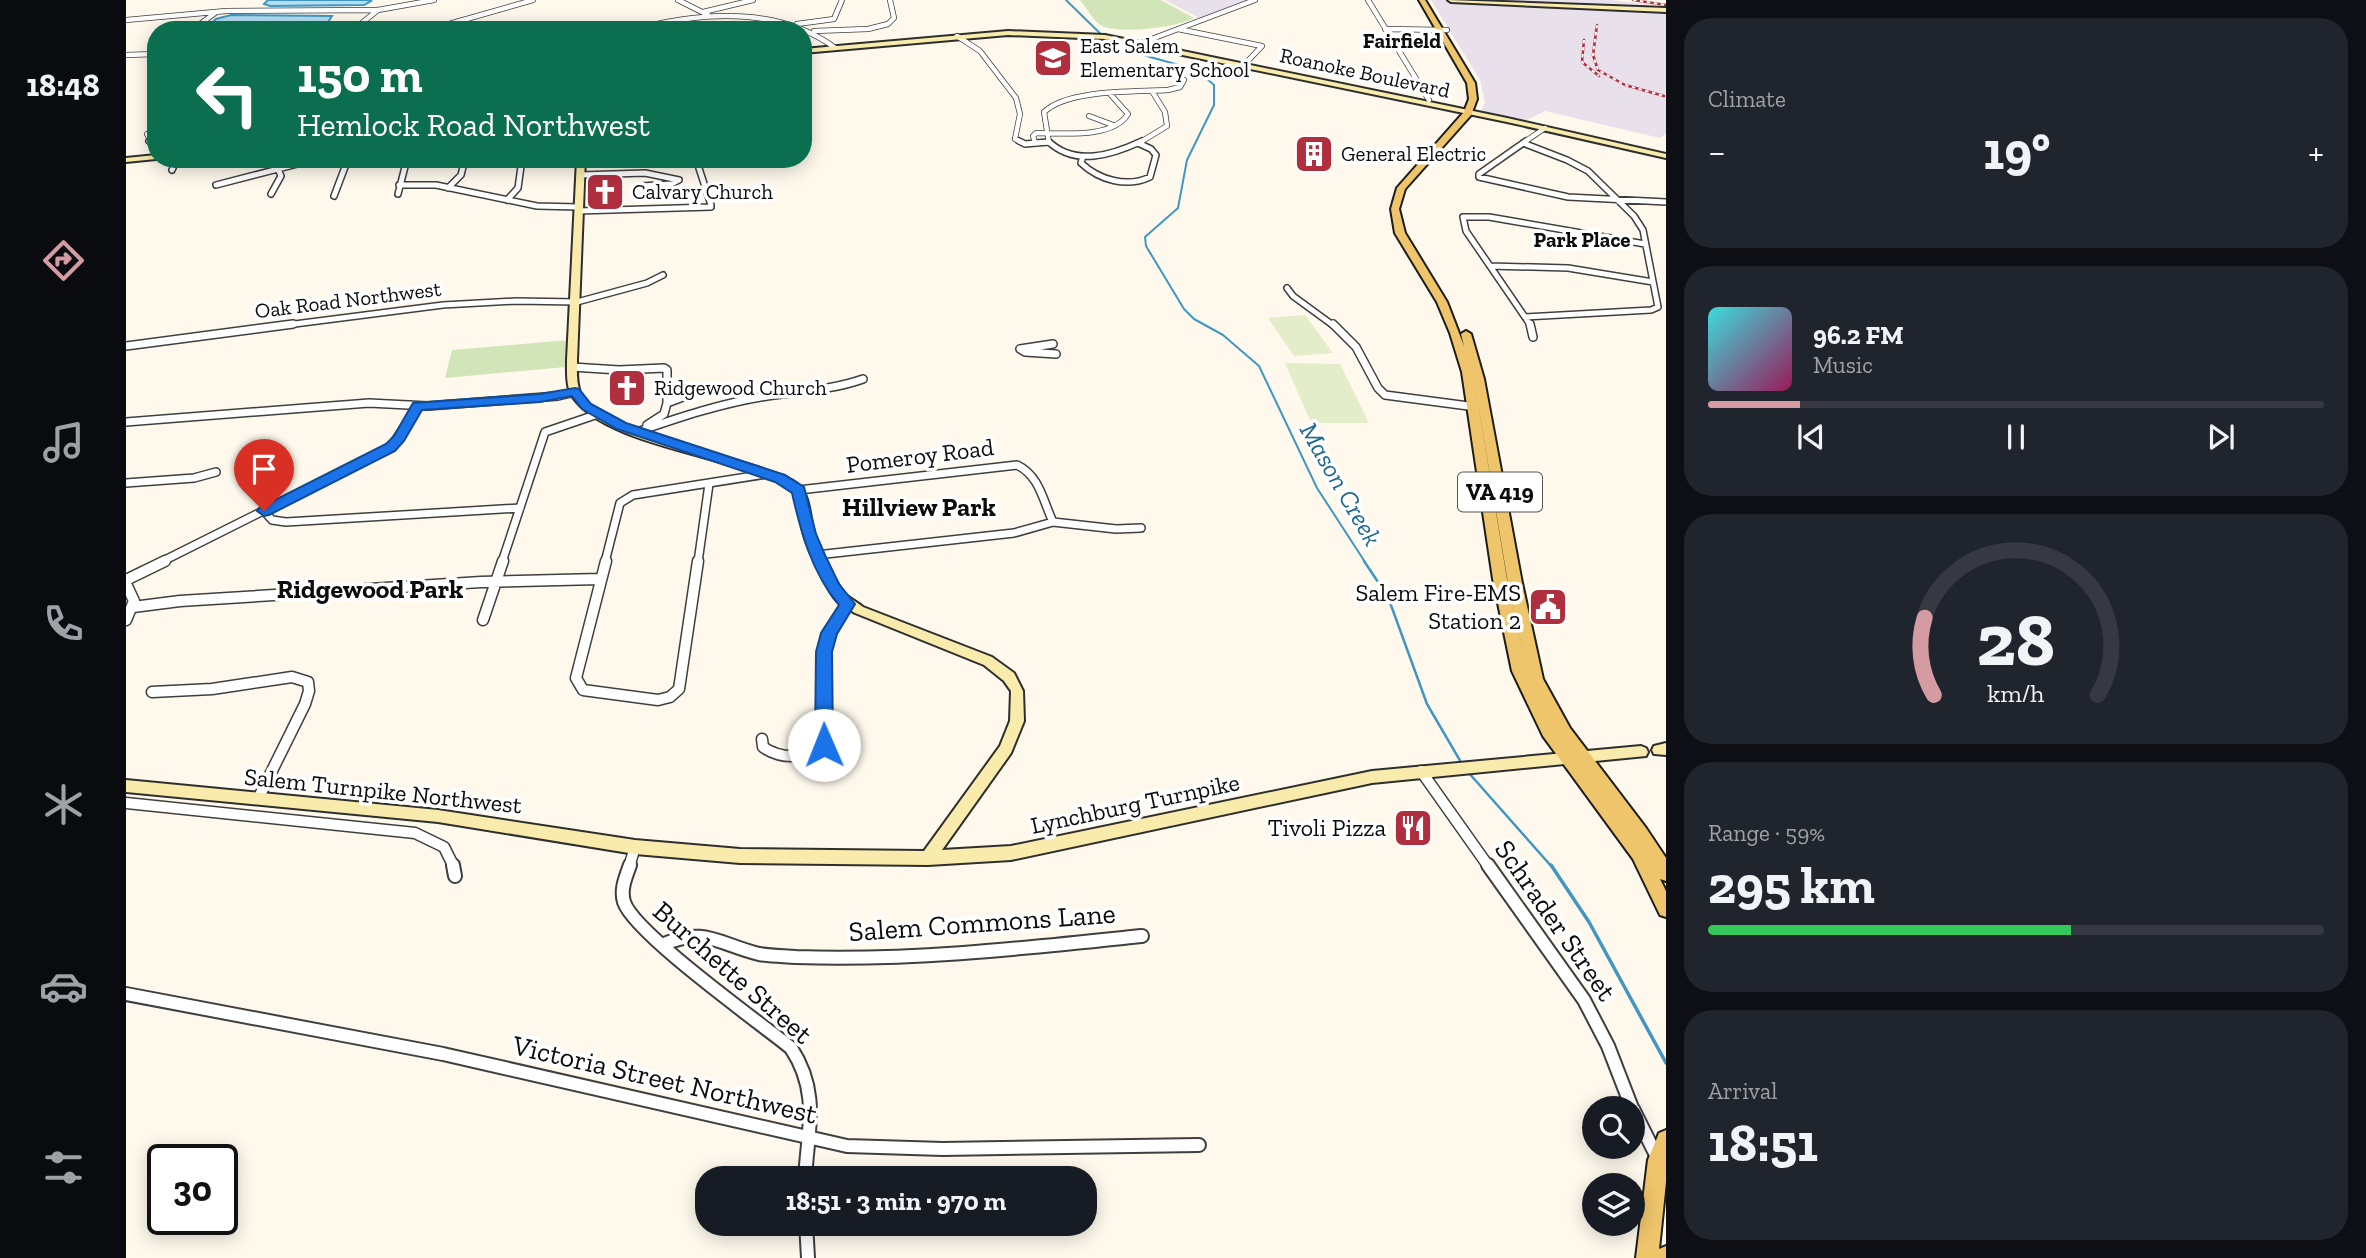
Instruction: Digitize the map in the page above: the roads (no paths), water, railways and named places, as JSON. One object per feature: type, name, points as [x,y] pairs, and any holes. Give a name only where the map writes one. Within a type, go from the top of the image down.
[{"type":"main road","points":[[1422,0],[1480,85],[1481,102],[1472,113]]},
{"type":"main road","points":[[1429,0],[1443,30]]},
{"type":"main road","name":"VA 419","points":[[1472,113],[1413,182],[1404,209],[1411,238],[1447,294],[1474,357],[1479,407],[1530,659],[1550,709],[1575,758],[1640,833],[1666,873]]},
{"type":"main road","points":[[1575,758],[1639,854],[1666,909]]},
{"type":"main road","points":[[1647,1258],[1658,1160],[1666,1140]]},
{"type":"street","points":[[126,20],[216,12],[378,10],[434,0]]},
{"type":"street","points":[[460,21],[533,0]]},
{"type":"street","points":[[678,0],[712,16]]},
{"type":"street","points":[[702,12],[753,0]]},
{"type":"street","points":[[812,23],[834,19],[842,0]]},
{"type":"street","points":[[812,32],[885,26],[894,18],[890,0]]},
{"type":"street","points":[[1141,43],[1255,0]]},
{"type":"street","points":[[1368,0],[1429,100]]},
{"type":"street","points":[[1451,0],[1666,10]]},
{"type":"street","points":[[365,21],[378,10]]},
{"type":"street","points":[[204,21],[216,12]]},
{"type":"street","points":[[670,21],[712,16],[772,21]]},
{"type":"street","points":[[1178,29],[1262,46],[1244,65]]},
{"type":"street","points":[[1385,29],[1443,30]]},
{"type":"street","points":[[812,32],[834,47]]},
{"type":"street","name":"Roanoke Boulevard","points":[[812,50],[957,36],[1021,33],[1105,37],[1545,128],[1666,156]]},
{"type":"street","points":[[957,36],[980,51],[1016,98],[1020,114],[1015,139],[1022,143],[1048,142]]},
{"type":"street","points":[[126,55],[147,54]]},
{"type":"street","points":[[1152,91],[1162,103],[1168,123],[1161,132],[1112,155],[1083,156],[1058,150],[1048,142],[1044,112],[1051,103],[1065,99],[1177,88],[1184,80]]},
{"type":"street","points":[[1035,144],[1033,136],[1046,133],[1094,133],[1128,116],[1111,95]]},
{"type":"street","points":[[1089,116],[1113,125]]},
{"type":"street","points":[[1545,128],[1478,176],[1568,197],[1666,202]]},
{"type":"street","points":[[1083,156],[1081,163],[1087,169],[1124,182],[1139,183],[1150,177],[1156,155],[1151,149],[1138,143]]},
{"type":"street","points":[[1523,143],[1578,163],[1600,178],[1620,200],[1640,225],[1658,307],[1653,310],[1525,317]]},
{"type":"street","points":[[126,159],[147,158]]},
{"type":"street","points":[[216,185],[282,168]]},
{"type":"street","points":[[334,196],[346,168]]},
{"type":"street","points":[[398,194],[404,168]]},
{"type":"street","points":[[448,188],[461,175],[463,168]]},
{"type":"street","points":[[507,200],[518,188],[521,168]]},
{"type":"street","points":[[580,168],[572,367],[575,392],[580,401],[598,414],[637,432],[789,482],[799,490],[809,534],[817,555],[840,597],[848,604],[988,661],[1009,677],[1017,691],[1017,721],[1006,749],[928,858]]},
{"type":"street","points":[[399,185],[448,188],[537,206],[578,209],[711,206],[699,168]]},
{"type":"street","points":[[271,194],[281,176],[278,169]]},
{"type":"street","points":[[580,175],[649,174],[672,176],[679,180],[671,184],[642,186]]},
{"type":"street","points":[[1533,337],[1532,328],[1466,231],[1463,217],[1489,217],[1645,244]]},
{"type":"street","points":[[1490,266],[1568,268],[1653,282]]},
{"type":"street","name":"Oak Road Northwest","points":[[126,346],[443,305],[516,301],[575,302],[647,283],[663,275]]},
{"type":"street","points":[[1287,288],[1297,299],[1326,318],[1356,347],[1378,388],[1385,395],[1479,407]]},
{"type":"street","points":[[1657,300],[1666,302]]},
{"type":"street","points":[[1053,344],[1022,346],[1020,349],[1025,352],[1056,354]]},
{"type":"street","points":[[572,367],[667,370],[667,403],[664,414],[637,432]]},
{"type":"street","points":[[637,432],[696,411],[765,396],[843,386],[863,379]]},
{"type":"street","points":[[126,422],[369,403],[418,406],[549,397],[575,392]]},
{"type":"street","points":[[667,403],[696,392]]},
{"type":"street","points":[[126,620],[133,607],[133,595],[126,582],[391,447],[400,438],[418,406]]},
{"type":"street","points":[[483,620],[545,432],[598,414]]},
{"type":"street","name":"Pomeroy Road","points":[[799,490],[1017,465],[1034,477],[1052,522]]},
{"type":"street","points":[[126,483],[194,478],[216,472]]},
{"type":"street","points":[[709,484],[678,689],[664,699],[583,690],[576,683],[599,579],[620,503],[633,495],[766,474]]},
{"type":"street","points":[[264,511],[272,520],[286,522],[520,508]]},
{"type":"street","points":[[817,555],[1014,533],[1052,522],[1116,529],[1141,528]]},
{"type":"street","points":[[133,607],[180,601],[495,582],[599,579]]},
{"type":"street","points":[[762,739],[763,747],[772,753],[810,755],[823,748],[824,652],[829,633],[848,604]]},
{"type":"street","points":[[152,692],[212,689],[292,677],[300,677],[308,682],[309,691],[305,704],[258,799]]},
{"type":"street","name":"Lynchburg Turnpike","points":[[635,848],[740,856],[928,858],[986,855],[1052,845],[1350,781],[1429,770],[1641,752]]},
{"type":"street","name":"Schrader Street","points":[[1429,770],[1584,1000],[1608,1046],[1627,1096]]},
{"type":"street","name":"Salem Turnpike Northwest","points":[[126,786],[465,820],[635,848]]},
{"type":"street","points":[[126,803],[415,833],[434,838],[445,846],[452,857],[455,876]]},
{"type":"street","name":"Burchette Street","points":[[635,848],[625,877],[623,900],[630,915],[662,945],[800,1058],[808,1078],[813,1103],[806,1166]]},
{"type":"street","name":"Salem Commons Lane","points":[[662,945],[673,938],[688,935],[723,939],[770,956],[947,955],[1142,936]]},
{"type":"street","name":"Victoria Street Northwest","points":[[126,994],[443,1054],[727,1117],[808,1138],[876,1149],[1199,1145]]},
{"type":"street","name":"Schrader Street","points":[[1645,1134],[1658,1160]]},
{"type":"street","points":[[806,1236],[807,1258]]},
{"type":"water","points":[[268,0],[371,1],[364,5],[270,6],[264,4]]},
{"type":"water","points":[[231,15],[332,16],[329,21],[214,21]]},
{"type":"waterway","name":"Mason Creek","points":[[1066,0],[1114,47],[1197,70],[1214,85],[1214,105],[1187,160],[1178,208],[1145,237],[1146,246],[1184,309],[1194,319],[1223,335],[1259,366],[1317,488],[1365,562]]},
{"type":"waterway","name":"Mason Creek","points":[[1364,561],[1388,597],[1427,704],[1462,764]]},
{"type":"waterway","name":"Mason Creek","points":[[1468,772],[1552,867]]},
{"type":"waterway","name":"Mason Creek","points":[[1551,865],[1589,922],[1666,1063]]},
{"type":"railway","points":[[1633,0],[1666,5]]},
{"type":"railway","points":[[1597,25],[1593,55],[1598,70],[1625,85],[1664,96]]},
{"type":"railway","points":[[1584,40],[1582,62],[1599,76]]},
{"type":"place","name":"East Salem Elementary School","points":[[1053,58]]},
{"type":"place","name":"General Electric","points":[[1314,154]]},
{"type":"place","name":"Calvary Church","points":[[605,192]]},
{"type":"place","name":"Ridgewood Church","points":[[627,388]]},
{"type":"place","name":"Salem Fire-EMS Station 2","points":[[1548,607]]},
{"type":"place","name":"Tivoli Pizza","points":[[1413,828]]},
{"type":"district","name":"Fairfield","points":[[1402,41]]},
{"type":"district","name":"Park Place","points":[[1582,240]]},
{"type":"district","name":"Hillview Park","points":[[919,507]]},
{"type":"district","name":"Ridgewood Park","points":[[370,589]]}]
